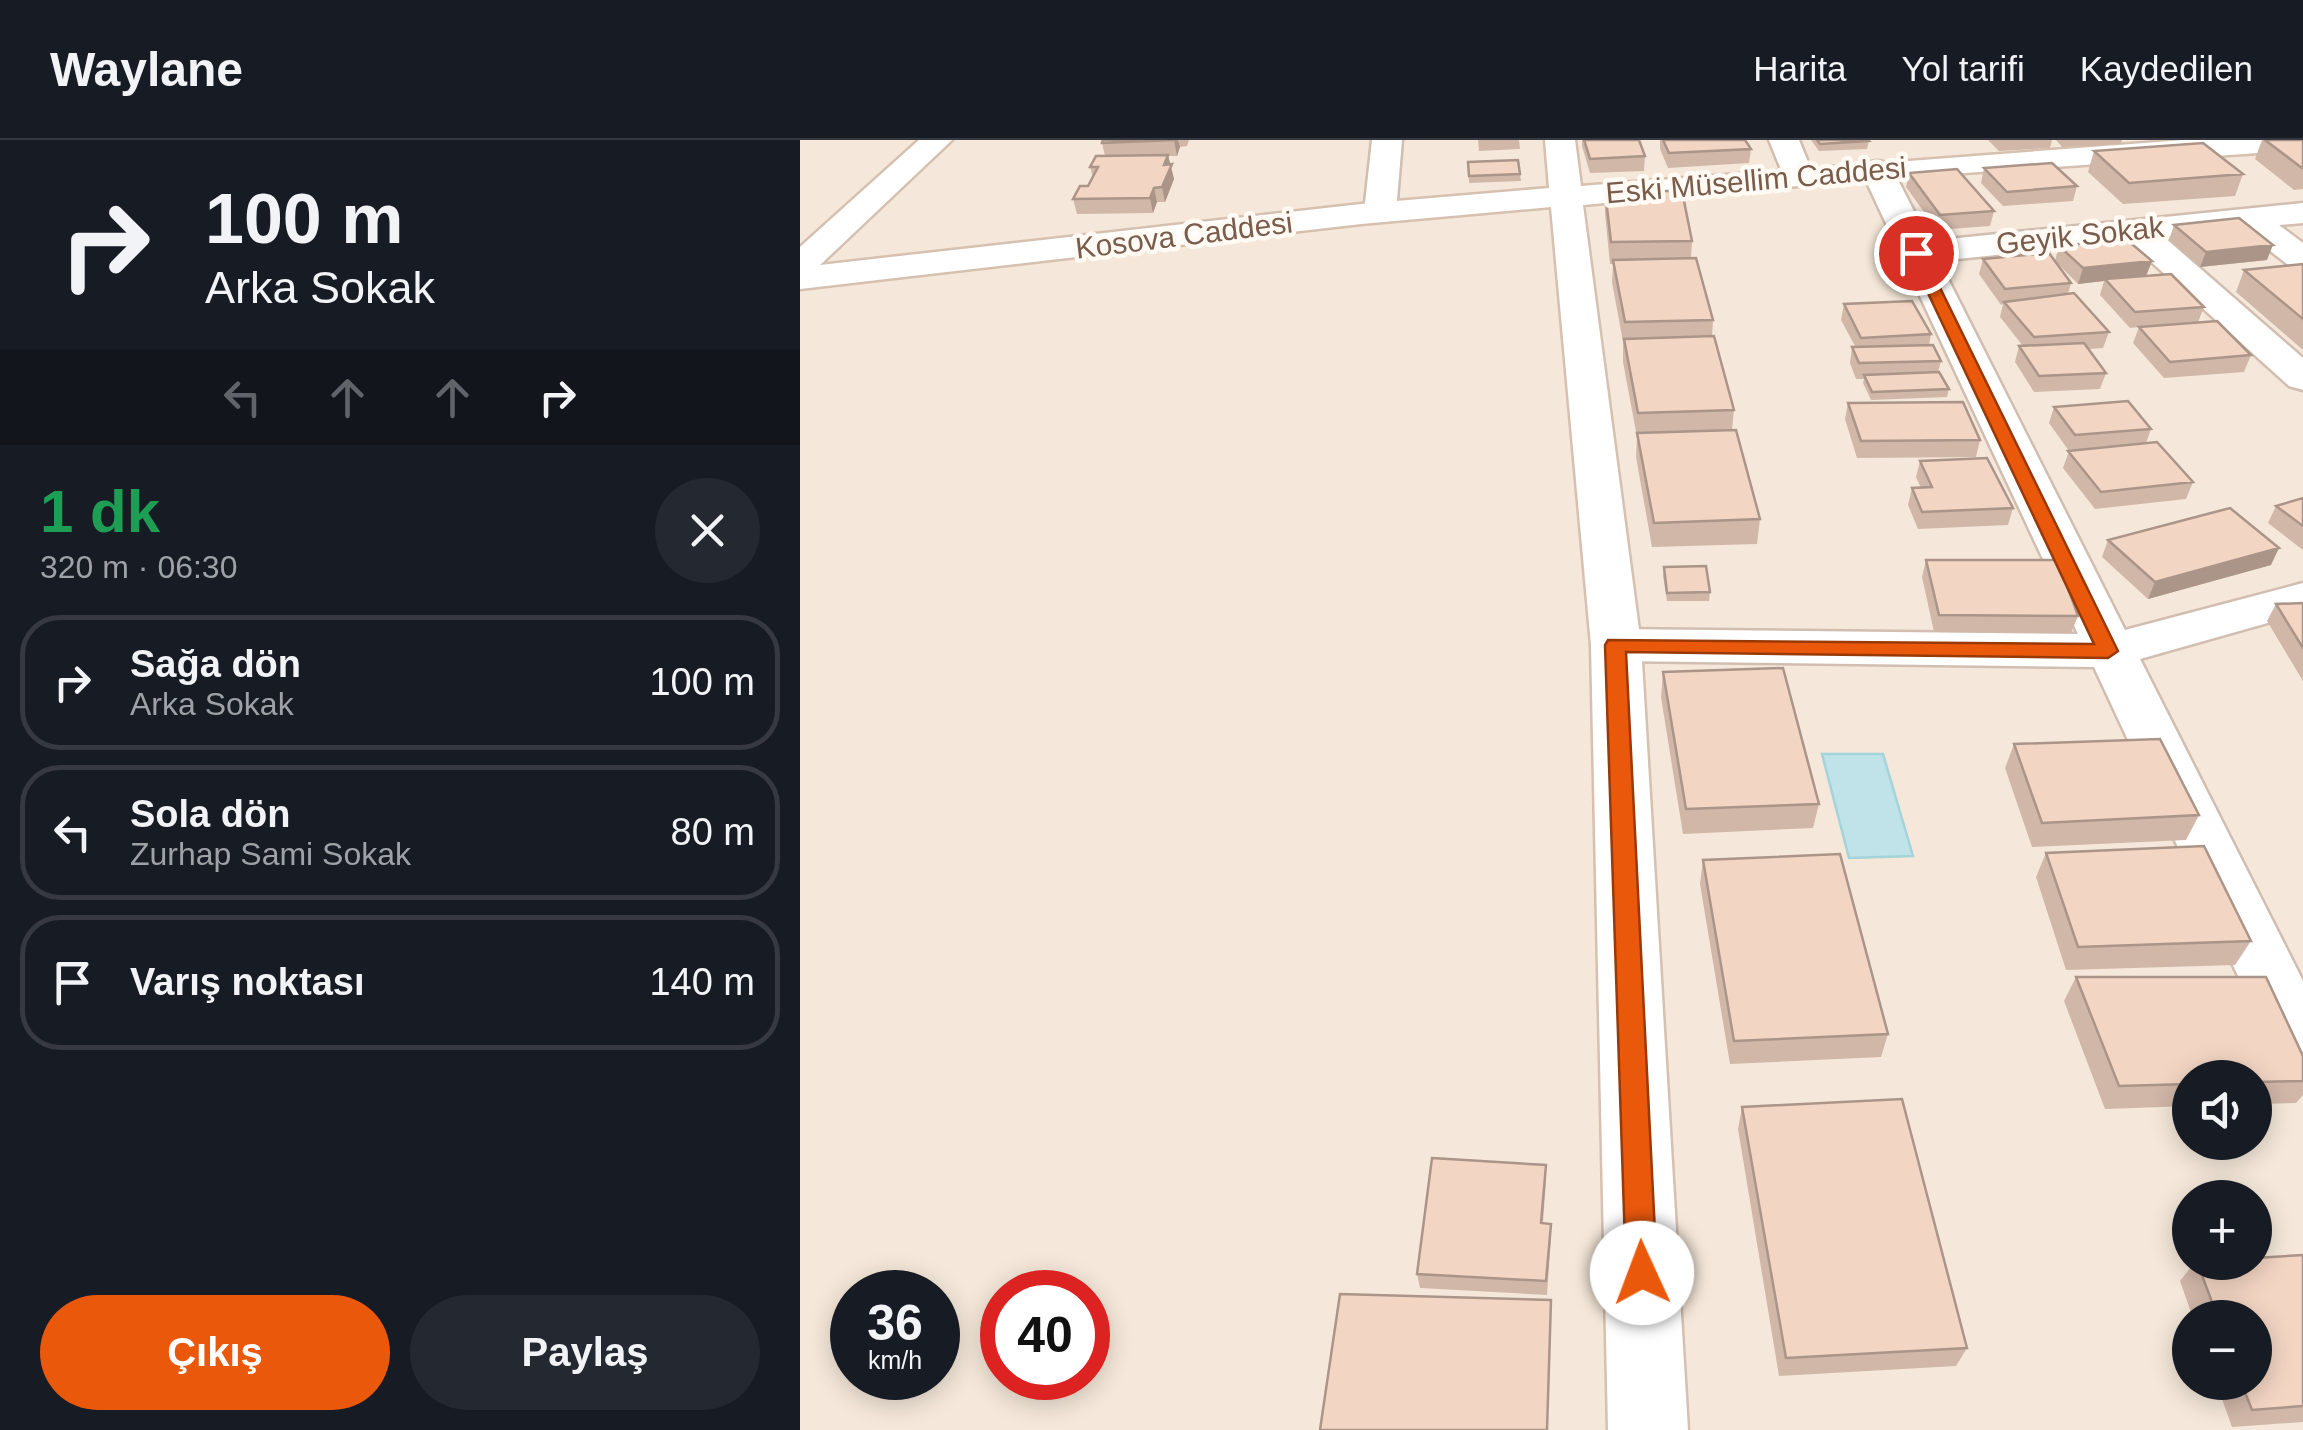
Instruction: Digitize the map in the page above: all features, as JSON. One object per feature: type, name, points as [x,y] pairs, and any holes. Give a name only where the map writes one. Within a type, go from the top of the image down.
[{"type":"street","points":[[800,237],[909,140]]},
{"type":"street","points":[[800,265],[937,140]]},
{"type":"street","points":[[1380,212],[1387,140]]},
{"type":"street","points":[[1560,140],[1616,645],[1648,1430]]},
{"type":"street","points":[[1784,140],[1798,177]]},
{"type":"street","name":"Eski Müsellim Caddesi","points":[[1568,195],[2303,141]]},
{"type":"street","points":[[1878,170],[2108,651],[2303,1046]]},
{"type":"street","name":"Kosova Caddesi","points":[[800,278],[1380,212],[1568,195]]},
{"type":"street","name":"Geyik Sokak","points":[[1916,253],[2303,213]]},
{"type":"street","points":[[2248,218],[2303,260]]},
{"type":"street","points":[[2134,228],[2303,378]]},
{"type":"street","points":[[1616,645],[2108,651],[2303,598]]},
{"type":"shaded area","points":[[800,140],[2303,140],[2303,1430],[800,1430]]},
{"type":"water","points":[[1822,754],[1883,754],[1913,856],[1849,858]]},
{"type":"building","points":[[1103,140],[1174,140],[1102,143]]},
{"type":"building","points":[[1584,140],[1639,140],[1645,156],[1590,159]]},
{"type":"building","points":[[1663,140],[1745,140],[1751,149],[1669,153]]},
{"type":"building","points":[[1817,140],[1868,140],[1869,141],[1820,144]]},
{"type":"building","points":[[2265,140],[2303,140],[2303,168],[2302,168]]},
{"type":"building","points":[[2203,143],[2243,174],[2129,183],[2094,151]]},
{"type":"building","points":[[1168,155],[1164,165],[1172,164],[1162,187],[1154,188],[1150,198],[1073,199],[1080,186],[1088,186],[1098,167],[1090,167],[1096,156]]},
{"type":"building","points":[[1518,160],[1520,174],[1469,176],[1468,162]]},
{"type":"building","points":[[2052,163],[2077,186],[2007,192],[1984,168]]},
{"type":"building","points":[[1957,169],[1994,211],[1940,215],[1909,173]]},
{"type":"building","points":[[1605,191],[1682,191],[1692,241],[1611,242]]},
{"type":"building","points":[[2239,218],[2273,245],[2206,252],[2174,225]]},
{"type":"building","points":[[2126,239],[2152,261],[2083,268],[2059,246]]},
{"type":"building","points":[[2049,253],[2071,283],[2005,289],[1983,259]]},
{"type":"building","points":[[1696,258],[1713,320],[1625,322],[1613,260]]},
{"type":"building","points":[[2303,264],[2303,319],[2244,270]]},
{"type":"building","points":[[2171,274],[2204,307],[2135,312],[2105,279]]},
{"type":"building","points":[[2074,293],[2109,332],[2034,337],[2004,302]]},
{"type":"building","points":[[1912,301],[1931,334],[1861,338],[1844,304]]},
{"type":"building","points":[[2217,321],[2251,355],[2170,362],[2139,327]]},
{"type":"building","points":[[1714,336],[1734,410],[1638,413],[1624,339]]},
{"type":"building","points":[[2084,343],[2106,373],[2039,376],[2019,346]]},
{"type":"building","points":[[1933,345],[1941,361],[1859,363],[1852,347]]},
{"type":"building","points":[[1939,372],[1949,389],[1872,392],[1864,375]]},
{"type":"building","points":[[2128,401],[2151,429],[2075,435],[2054,407]]},
{"type":"building","points":[[1963,402],[1980,440],[1861,441],[1848,403]]},
{"type":"building","points":[[1736,430],[1760,519],[1654,523],[1637,433]]},
{"type":"building","points":[[2157,442],[2193,482],[2101,492],[2068,451]]},
{"type":"building","points":[[1987,458],[2013,508],[1922,512],[1912,488],[1932,487],[1920,461]]},
{"type":"building","points":[[2303,498],[2303,526],[2276,506]]},
{"type":"building","points":[[2230,508],[2279,548],[2155,582],[2108,540]]},
{"type":"building","points":[[1926,560],[2058,560],[2078,616],[1939,615]]},
{"type":"building","points":[[1706,566],[1710,592],[1667,593],[1664,567]]},
{"type":"building","points":[[2303,603],[2303,648],[2276,604]]},
{"type":"building","points":[[1783,668],[1819,804],[1686,809],[1663,672]]},
{"type":"building","points":[[2160,739],[2199,815],[2042,823],[2014,744]]},
{"type":"building","points":[[2204,846],[2251,941],[2078,947],[2046,853]]},
{"type":"building","points":[[1840,854],[1888,1034],[1734,1041],[1703,860]]},
{"type":"building","points":[[2076,977],[2266,977],[2303,1056],[2303,1081],[2272,1082],[2272,1060],[2172,1060],[2172,1085],[2119,1086]]},
{"type":"building","points":[[1902,1099],[1967,1348],[1786,1358],[1742,1107]]},
{"type":"building","points":[[1432,1158],[1546,1165],[1541,1223],[1551,1224],[1546,1281],[1417,1274]]},
{"type":"building","points":[[2303,1255],[2303,1406],[2252,1410],[2248,1400],[2272,1400],[2272,1300],[2211,1300],[2204,1280],[2272,1280],[2272,1257]]},
{"type":"building","points":[[1340,1294],[1551,1300],[1547,1430],[1320,1430]]},
{"type":"route","points":[[1642,1273],[1616,645],[2108,651],[1916,253]]}]
